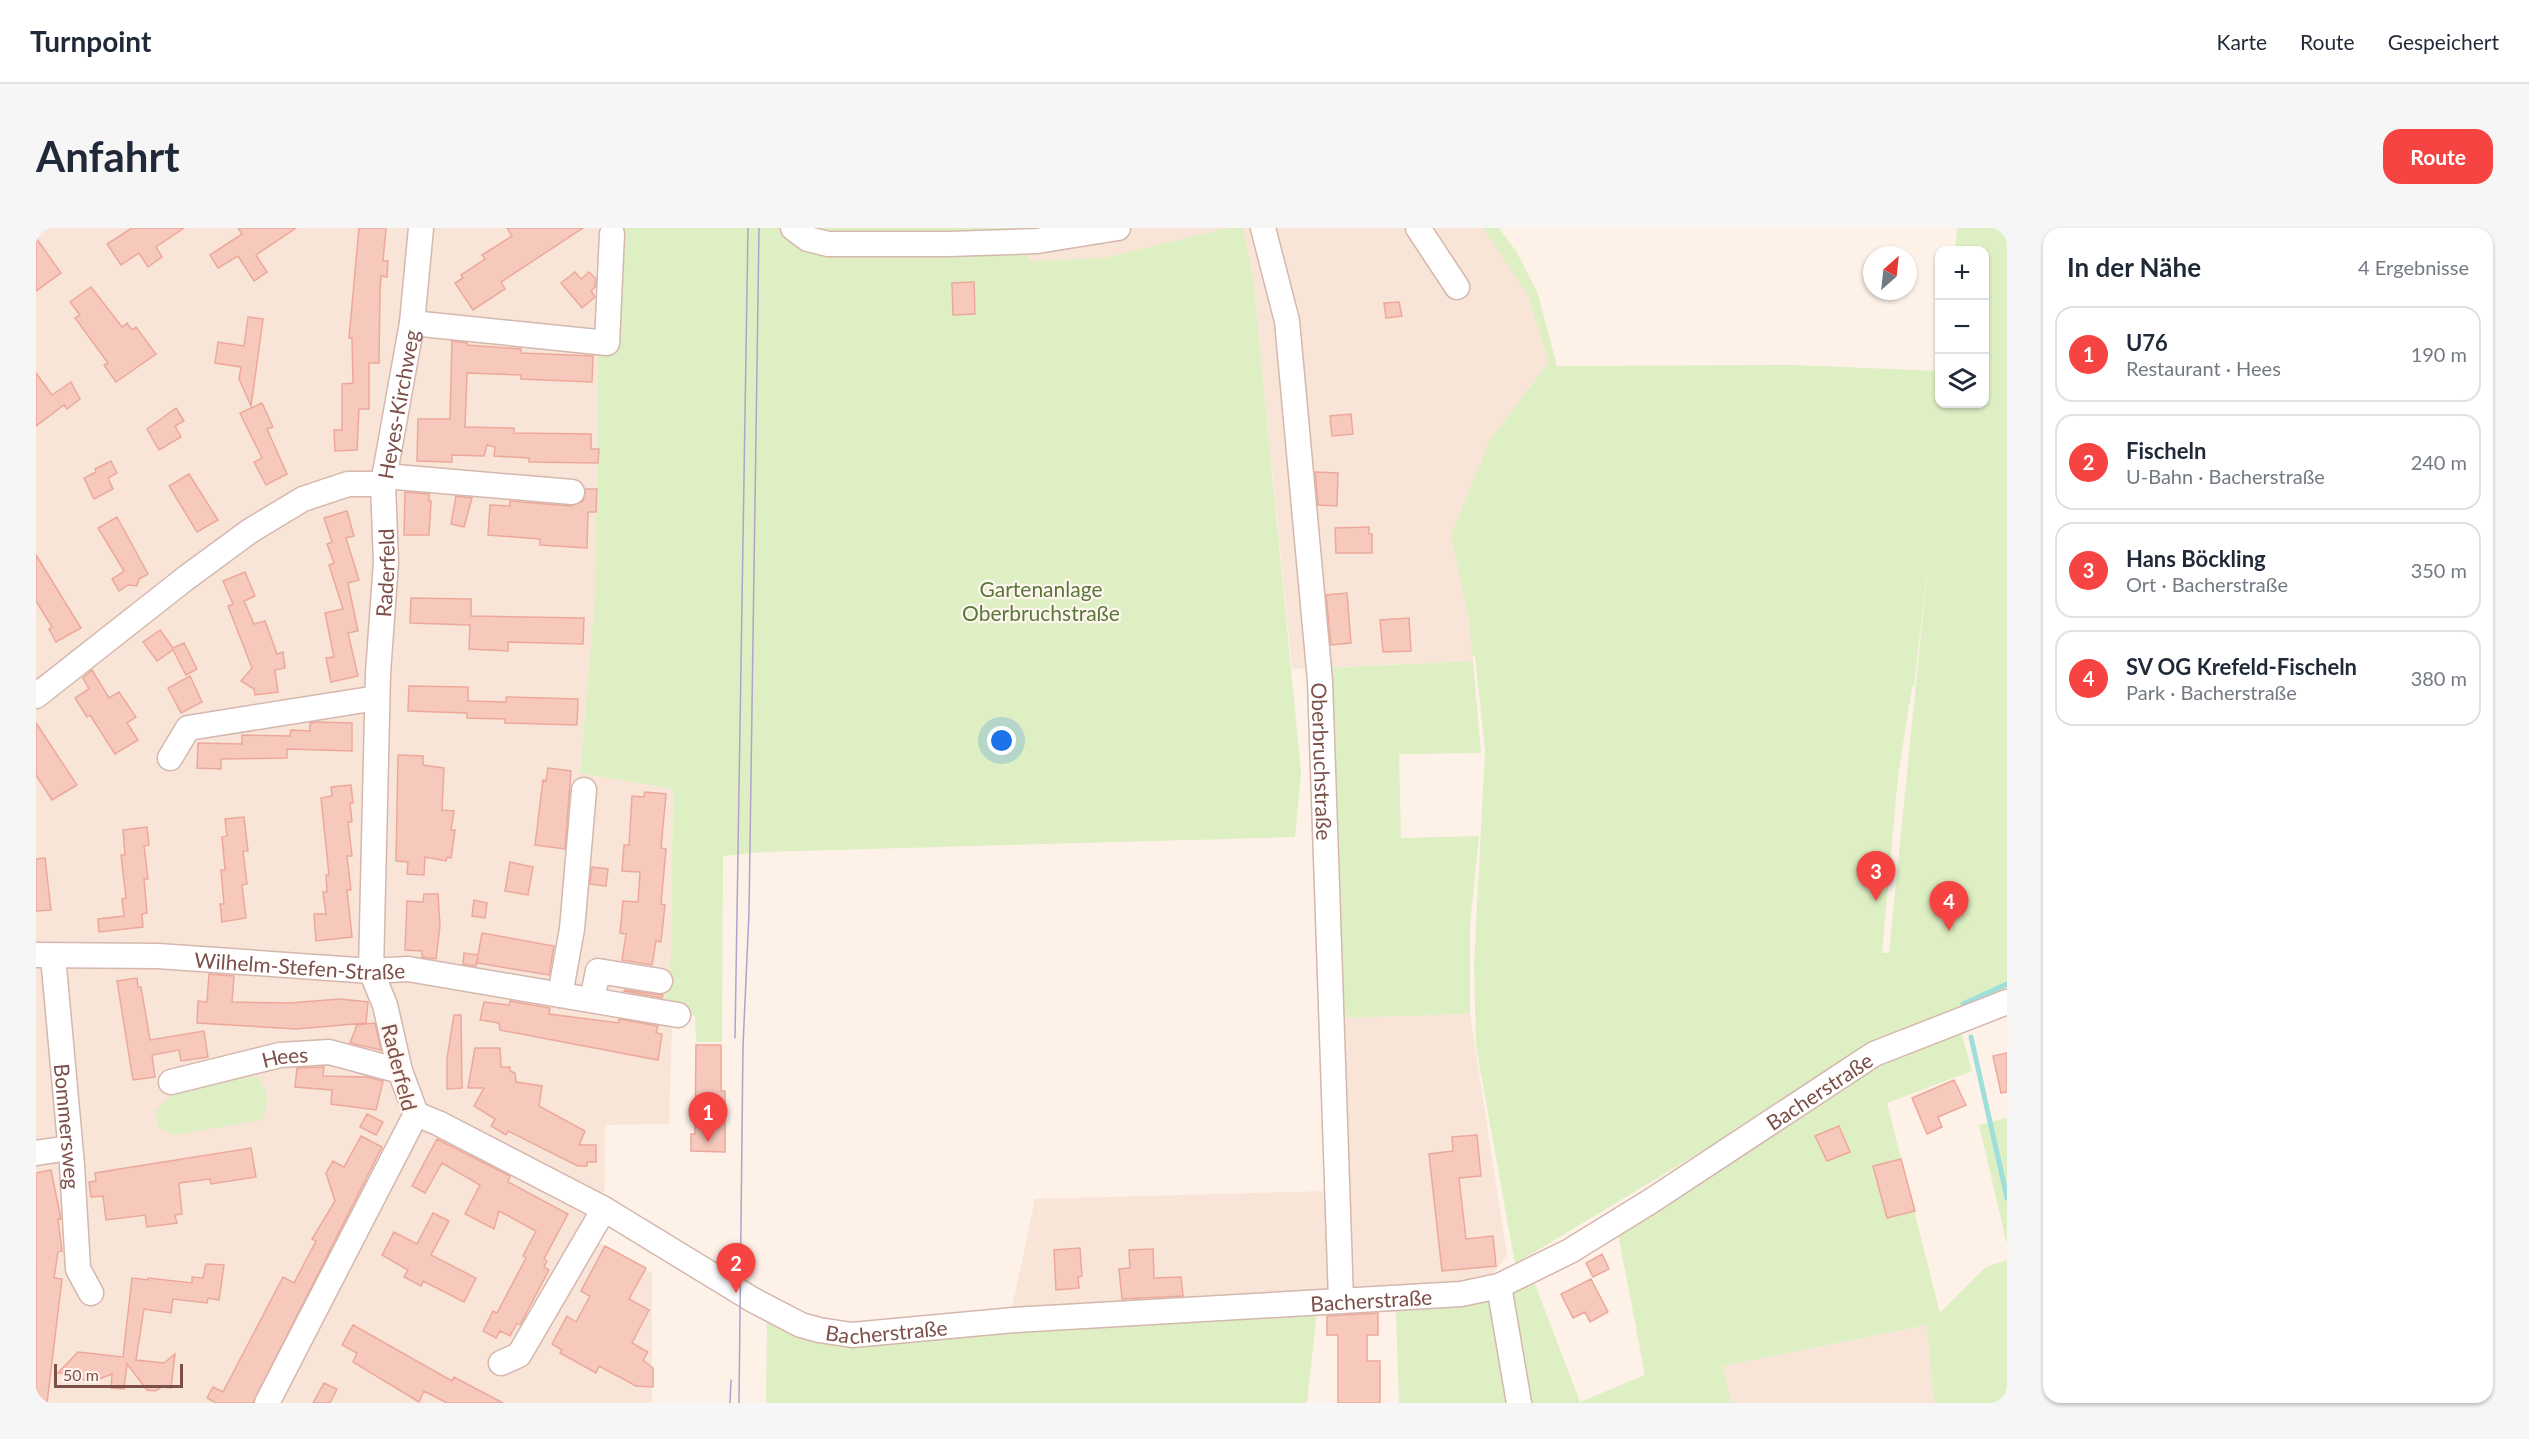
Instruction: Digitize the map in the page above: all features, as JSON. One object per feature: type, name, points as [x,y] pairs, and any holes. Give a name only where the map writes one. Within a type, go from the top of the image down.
[{"type":"street","points":[[412,323],[421,228]]},
{"type":"street","points":[[793,228],[808,239],[828,244],[1037,241],[1118,228]]},
{"type":"street","name":"Oberbruchstraße","points":[[1263,228],[1287,321],[1320,681],[1341,1300]]},
{"type":"street","points":[[1418,228],[1457,287]]},
{"type":"street","name":"Heyes-Kirchweg","points":[[36,696],[186,578],[250,531],[303,498],[348,484],[384,480],[412,323],[607,343],[612,234]]},
{"type":"street","points":[[384,480],[572,492]]},
{"type":"street","name":"Raderfeld","points":[[267,1403],[416,1114],[400,1071],[385,1005],[371,971],[377,698],[386,562],[384,480]]},
{"type":"street","points":[[170,758],[188,728],[377,698]]},
{"type":"street","points":[[560,994],[572,929],[584,790]]},
{"type":"street","name":"Wilhelm-Stefen-Straße","points":[[45,955],[158,956],[371,971],[408,969],[678,1015]]},
{"type":"street","name":"Bommersweg","points":[[45,955],[70,1148],[78,1269],[91,1293]]},
{"type":"street","points":[[592,1000],[598,971],[660,981]]},
{"type":"street","name":"Bacherstraße","points":[[604,1209],[753,1300],[801,1324],[819,1330],[852,1335],[1014,1320],[1461,1294],[1499,1286],[1570,1251],[1874,1054],[2007,1002]]},
{"type":"street","name":"Hees","points":[[171,1082],[280,1055],[328,1052],[400,1071]]},
{"type":"street","points":[[416,1114],[438,1123],[604,1209],[519,1354],[501,1364]]},
{"type":"street","points":[[36,1153],[70,1148]]},
{"type":"street","points":[[1499,1286],[1519,1403]]},
{"type":"shaded area","points":[[36,228],[600,228],[595,598],[580,773],[673,789],[671,953],[665,1005],[672,1025],[669,1124],[605,1125],[605,1183],[598,1242],[652,1273],[652,1403],[36,1403]]},
{"type":"shaded area","points":[[1025,228],[1227,228],[1104,258],[1029,261]]},
{"type":"shaded area","points":[[1243,228],[1483,228],[1527,294],[1549,362],[1491,438],[1469,619],[1473,661],[1292,669],[1253,276]]},
{"type":"shaded area","points":[[1470,1014],[1507,1255],[1492,1275],[1435,1287],[1012,1308],[1035,1199],[1326,1191],[1341,1018]]},
{"type":"shaded area","points":[[1928,1325],[1934,1403],[1731,1403],[1723,1366]]},
{"type":"green space","name":"Gartenanlage Oberbruchstraße","points":[[600,228],[1025,228],[1029,261],[1104,258],[1227,228],[1243,228],[1253,276],[1301,772],[1295,837],[763,852],[723,856],[722,1042],[696,1042],[695,1016],[665,1005],[671,953],[673,789],[580,773],[595,598]]},
{"type":"green space","points":[[1483,228],[1499,228],[1516,251],[1538,294],[1557,366],[1794,365],[1935,371],[1935,408],[1989,408],[1989,246],[1955,246],[1957,228],[2007,228],[2007,996],[1868,1051],[1515,1264],[1476,1046],[1474,965],[1485,750],[1475,656],[1472,655],[1469,619],[1451,535],[1491,438],[1549,362],[1527,294]],"holes":[[[1929,554],[1889,953],[1882,953],[1898,776],[1914,686]]]},
{"type":"green space","points":[[1473,661],[1481,753],[1399,754],[1401,838],[1479,836],[1470,924],[1470,1014],[1341,1018],[1324,668]]},
{"type":"green space","points":[[1960,1027],[1972,1071],[1887,1103],[1940,1313],[1986,1267],[2007,1260],[2007,1403],[1934,1403],[1927,1325],[1723,1366],[1731,1403],[1528,1403],[1507,1293],[1533,1279],[1580,1402],[1645,1375],[1618,1233],[1877,1063]]},
{"type":"green space","points":[[257,1077],[267,1097],[262,1120],[174,1135],[158,1127],[156,1111],[171,1095],[232,1079]]},
{"type":"green space","points":[[2007,1118],[2007,1245],[1979,1125]]},
{"type":"green space","points":[[1492,1300],[1509,1403],[1399,1403],[1396,1311]]},
{"type":"green space","points":[[1317,1312],[1307,1403],[766,1403],[767,1314],[810,1334]]},
{"type":"building","points":[[132,228],[184,228],[156,247],[162,257],[148,267],[139,253],[121,265],[107,244]]},
{"type":"building","points":[[238,228],[296,228],[256,255],[267,272],[254,281],[238,256],[218,268],[210,255],[242,234]]},
{"type":"building","points":[[359,228],[386,228],[383,261],[388,261],[387,277],[381,276],[379,363],[369,363],[369,409],[359,409],[357,450],[335,451],[334,430],[342,430],[342,384],[353,383],[352,338],[349,338]]},
{"type":"building","points":[[507,228],[583,228],[501,282],[505,289],[473,310],[455,283],[463,278],[461,275],[485,259],[482,255],[512,236]]},
{"type":"building","points":[[36,238],[61,273],[36,291]]},
{"type":"building","points":[[575,272],[581,279],[589,272],[596,279],[595,287],[591,291],[595,297],[582,308],[561,283]]},
{"type":"building","points":[[974,282],[975,314],[953,315],[952,283]]},
{"type":"building","points":[[91,287],[122,327],[127,323],[132,330],[136,327],[156,354],[116,382],[104,365],[108,363],[75,318],[80,315],[70,302]]},
{"type":"building","points":[[1399,302],[1402,316],[1386,318],[1384,303]]},
{"type":"building","points":[[248,317],[263,319],[251,406],[239,379],[241,367],[215,363],[218,342],[244,346]]},
{"type":"building","points":[[452,341],[467,343],[467,345],[521,349],[521,353],[593,356],[592,382],[521,379],[521,375],[467,373],[465,427],[514,428],[514,433],[591,434],[591,449],[599,449],[598,463],[529,462],[529,458],[494,456],[495,447],[487,445],[484,456],[452,455],[452,462],[417,461],[418,419],[450,419]]},
{"type":"building","points":[[36,373],[52,395],[71,382],[80,399],[67,409],[64,405],[36,426]]},
{"type":"building","points":[[262,403],[273,427],[267,429],[287,474],[266,485],[254,462],[262,458],[240,413]]},
{"type":"building","points":[[176,408],[184,421],[175,426],[181,437],[159,450],[147,429]]},
{"type":"building","points":[[1351,414],[1353,434],[1332,436],[1330,416]]},
{"type":"building","points":[[111,461],[117,473],[108,478],[113,489],[94,499],[84,478]]},
{"type":"building","points":[[1315,472],[1338,473],[1337,506],[1318,505]]},
{"type":"building","points":[[189,474],[218,520],[197,532],[169,486]]},
{"type":"building","points":[[585,489],[597,489],[596,512],[588,512],[587,548],[540,545],[540,539],[488,535],[490,505],[510,506],[510,501],[571,506],[583,501]]},
{"type":"building","points":[[405,492],[429,494],[429,501],[431,501],[429,535],[404,535]]},
{"type":"building","points":[[456,496],[472,498],[464,527],[451,524]]},
{"type":"building","points":[[347,511],[354,536],[346,538],[359,580],[348,583],[358,631],[348,633],[358,676],[331,682],[326,658],[334,657],[325,613],[343,609],[329,565],[334,563],[327,544],[332,542],[324,518]]},
{"type":"building","points":[[117,517],[148,574],[139,579],[137,586],[128,585],[119,591],[112,579],[124,571],[98,528]]},
{"type":"building","points":[[1369,527],[1369,534],[1372,534],[1372,553],[1336,553],[1335,528]]},
{"type":"building","points":[[36,555],[81,628],[56,642],[49,629],[52,627],[36,601]]},
{"type":"building","points":[[245,572],[255,596],[244,601],[254,624],[265,621],[277,654],[283,652],[285,668],[275,670],[278,692],[255,695],[254,689],[241,681],[252,668],[228,606],[233,604],[223,581]]},
{"type":"building","points":[[1347,593],[1351,643],[1331,645],[1326,595]]},
{"type":"building","points":[[411,598],[471,599],[471,616],[584,618],[583,644],[508,642],[508,651],[469,649],[470,625],[410,623]]},
{"type":"building","points":[[1409,618],[1411,651],[1383,652],[1380,620]]},
{"type":"building","points":[[160,630],[173,648],[184,643],[197,669],[186,675],[173,650],[157,661],[143,642]]},
{"type":"building","points":[[92,670],[109,698],[119,692],[136,717],[127,723],[138,740],[115,754],[90,715],[87,717],[75,698],[89,689],[83,678]]},
{"type":"building","points":[[190,676],[202,702],[181,713],[168,688]]},
{"type":"building","points":[[409,686],[468,687],[468,701],[506,702],[506,697],[578,699],[577,725],[505,723],[505,719],[467,718],[467,713],[408,711]]},
{"type":"building","points":[[36,723],[77,785],[52,800],[36,775]]},
{"type":"building","points":[[310,723],[352,723],[352,751],[287,749],[287,758],[221,759],[221,769],[197,768],[198,743],[242,744],[242,735],[290,736],[291,730],[310,731]]},
{"type":"building","points":[[398,755],[423,756],[423,765],[444,768],[442,810],[454,811],[451,830],[455,830],[451,858],[447,857],[446,861],[425,857],[424,875],[407,874],[408,862],[396,861]]},
{"type":"building","points":[[548,768],[571,771],[565,849],[535,845],[543,780],[546,781]]},
{"type":"building","points":[[351,785],[352,822],[348,822],[352,856],[347,856],[351,890],[347,890],[352,937],[316,941],[314,914],[326,914],[323,892],[327,892],[326,875],[329,875],[321,798],[332,796],[331,787]]},
{"type":"building","points":[[645,792],[666,794],[661,848],[666,849],[661,904],[665,905],[661,942],[656,941],[652,965],[622,960],[626,934],[620,933],[623,901],[638,902],[640,872],[622,871],[624,845],[629,845],[632,796],[644,797]]},
{"type":"building","points":[[244,817],[248,851],[243,851],[247,884],[242,885],[246,918],[222,922],[220,904],[224,904],[221,870],[225,870],[222,837],[227,836],[225,819]]},
{"type":"building","points":[[147,827],[149,845],[144,846],[148,879],[144,879],[147,913],[142,914],[143,927],[99,932],[98,919],[124,916],[122,899],[126,898],[121,855],[125,855],[123,830]]},
{"type":"building","points":[[45,858],[51,910],[36,911],[36,859]]},
{"type":"building","points":[[510,862],[533,867],[528,895],[505,891]]},
{"type":"building","points":[[592,867],[608,869],[606,886],[590,884]]},
{"type":"building","points":[[424,894],[438,894],[440,926],[436,959],[422,957],[422,951],[405,950],[407,901],[423,902]]},
{"type":"building","points":[[474,900],[487,903],[485,918],[472,916]]},
{"type":"building","points":[[482,933],[554,946],[549,975],[477,963],[478,957],[476,966],[463,964],[464,953],[478,955]]},
{"type":"building","points":[[209,974],[234,976],[232,1002],[290,1003],[340,999],[368,1002],[366,1023],[296,1029],[197,1023],[198,1001],[207,1002]]},
{"type":"building","points":[[137,978],[138,987],[141,987],[150,1040],[204,1031],[208,1057],[181,1061],[179,1050],[152,1055],[155,1077],[133,1080],[117,981]]},
{"type":"building","points":[[625,990],[663,995],[662,998]]},
{"type":"building","points":[[510,1001],[550,1008],[549,1014],[619,1023],[619,1019],[658,1026],[656,1033],[662,1034],[658,1060],[500,1030],[499,1023],[480,1020],[484,1002],[509,1005]]},
{"type":"building","points":[[454,1015],[461,1015],[462,1088],[447,1089],[447,1058]]},
{"type":"building","points":[[375,1023],[381,1050],[350,1043],[357,1025]]},
{"type":"building","points":[[696,1045],[721,1045],[721,1091],[725,1091],[725,1152],[691,1151],[691,1134],[695,1134]]},
{"type":"building","points":[[475,1048],[500,1048],[501,1067],[510,1067],[510,1071],[515,1073],[516,1082],[542,1086],[539,1106],[585,1131],[579,1145],[596,1145],[596,1162],[587,1162],[587,1166],[578,1166],[508,1131],[506,1135],[491,1126],[495,1119],[474,1106],[484,1088],[468,1088]]},
{"type":"building","points":[[2007,1053],[2007,1092],[2001,1093],[1993,1056]]},
{"type":"building","points":[[324,1067],[323,1076],[367,1077],[383,1081],[376,1110],[331,1104],[332,1090],[295,1087],[297,1068]]},
{"type":"building","points":[[1954,1080],[1966,1105],[1938,1117],[1942,1127],[1927,1134],[1912,1098]]},
{"type":"building","points":[[367,1114],[383,1122],[376,1135],[360,1127]]},
{"type":"building","points":[[1839,1126],[1850,1152],[1827,1161],[1815,1136]]},
{"type":"building","points":[[1477,1135],[1481,1176],[1459,1178],[1466,1239],[1493,1236],[1496,1266],[1442,1271],[1429,1154],[1453,1151],[1452,1137]]},
{"type":"building","points":[[361,1136],[382,1147],[253,1403],[216,1403],[207,1398],[213,1387],[223,1392],[283,1277],[294,1283],[316,1241],[312,1239],[335,1201],[326,1173],[333,1161],[344,1167]]},
{"type":"building","points":[[437,1139],[510,1176],[508,1182],[568,1214],[544,1259],[547,1261],[544,1267],[549,1270],[520,1325],[517,1323],[510,1336],[500,1331],[496,1338],[483,1331],[493,1311],[497,1313],[526,1258],[523,1256],[536,1231],[499,1211],[494,1229],[465,1214],[480,1185],[442,1163],[425,1193],[412,1186]]},
{"type":"building","points":[[251,1148],[256,1177],[211,1184],[210,1179],[179,1183],[182,1214],[175,1215],[177,1223],[147,1227],[145,1215],[106,1220],[103,1196],[91,1197],[89,1182],[96,1181],[95,1173]]},
{"type":"building","points":[[1901,1159],[1915,1211],[1887,1218],[1873,1166]]},
{"type":"building","points":[[51,1170],[61,1219],[58,1219],[62,1251],[58,1252],[54,1278],[62,1279],[47,1403],[36,1403],[36,1173]]},
{"type":"building","points":[[433,1213],[449,1221],[431,1255],[476,1278],[464,1302],[423,1281],[421,1286],[404,1277],[408,1270],[382,1255],[394,1232],[417,1244]]},
{"type":"building","points":[[605,1246],[646,1268],[629,1299],[649,1310],[632,1343],[648,1352],[643,1360],[653,1368],[653,1387],[636,1386],[599,1366],[596,1373],[560,1353],[562,1350],[552,1344],[567,1316],[576,1322],[590,1296],[581,1291]]},
{"type":"building","points":[[1080,1248],[1082,1276],[1078,1277],[1079,1288],[1056,1290],[1054,1250]]},
{"type":"building","points":[[1153,1249],[1154,1278],[1181,1277],[1183,1296],[1122,1299],[1119,1269],[1130,1268],[1129,1250]]},
{"type":"building","points":[[1602,1254],[1609,1269],[1593,1277],[1586,1263]]},
{"type":"building","points":[[206,1264],[224,1265],[219,1300],[208,1298],[207,1303],[173,1299],[171,1313],[144,1309],[136,1360],[164,1363],[175,1354],[171,1388],[147,1390],[127,1364],[124,1389],[111,1388],[112,1374],[94,1381],[81,1379],[81,1376],[58,1373],[78,1352],[123,1357],[132,1278],[192,1283],[192,1277],[203,1278]]},
{"type":"building","points":[[1591,1279],[1608,1312],[1590,1322],[1585,1312],[1573,1318],[1561,1294]]},
{"type":"building","points":[[1378,1313],[1378,1335],[1367,1335],[1367,1361],[1380,1361],[1380,1403],[1338,1403],[1338,1335],[1327,1335],[1327,1316]]},
{"type":"building","points":[[353,1325],[452,1381],[454,1377],[503,1403],[447,1403],[424,1391],[419,1402],[353,1362],[357,1353],[342,1345]]},
{"type":"building","points":[[324,1383],[337,1389],[330,1403],[313,1403]]},
{"type":"waterway","points":[[1963,1004],[2007,984]]},
{"type":"waterway","points":[[1971,1037],[2007,1198]]},
{"type":"tram line","points":[[735,1038],[748,228]]},
{"type":"tram line","points":[[739,1403],[743,1046],[749,913],[759,228]]},
{"type":"tram line","points":[[730,1403],[731,1380]]},
{"type":"place","name":"Hans Böckling","points":[[1876,901]]},
{"type":"place","name":"SV OG Krefeld-Fischeln","points":[[1949,931]]},
{"type":"place","name":"U76","points":[[708,1142]]},
{"type":"place","name":"Fischeln","points":[[736,1293]]}]
